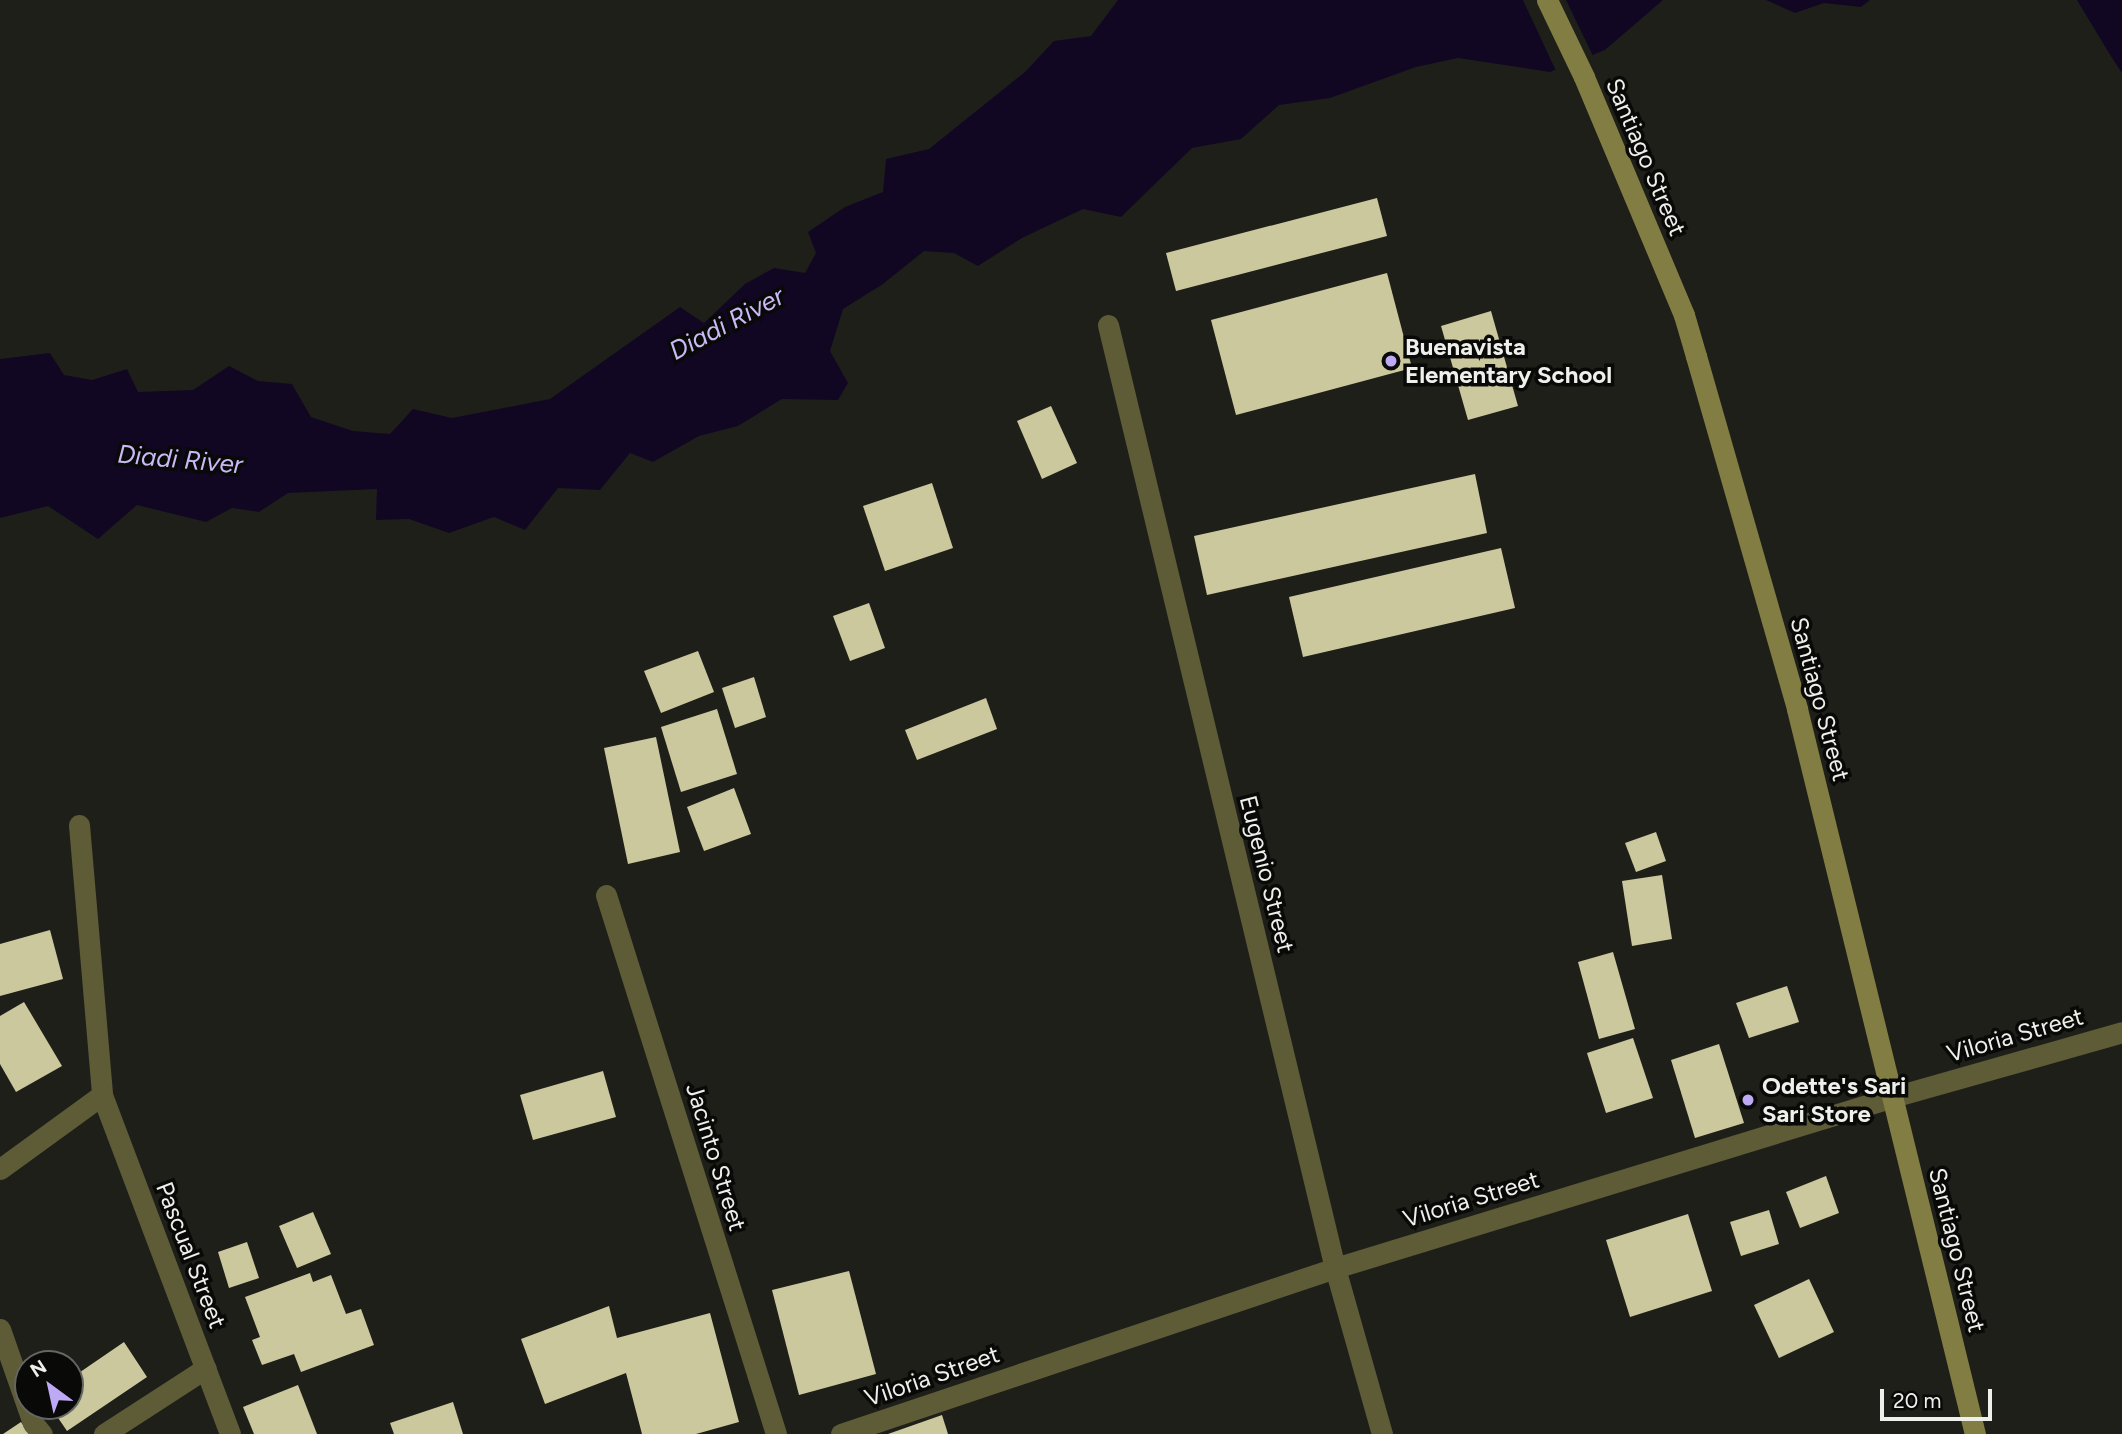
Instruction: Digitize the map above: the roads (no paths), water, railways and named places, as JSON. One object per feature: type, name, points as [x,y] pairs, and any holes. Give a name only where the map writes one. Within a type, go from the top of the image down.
[{"type":"main road","name":"Santiago Street","points":[[1547,0],[1584,77],[1687,325],[1797,709],[1975,1434]]},
{"type":"street","name":"Eugenio Street","points":[[1108,326],[1335,1268],[1382,1434]]},
{"type":"street","name":"Pascual Street","points":[[79,825],[102,1095],[230,1434]]},
{"type":"street","name":"Jacinto Street","points":[[606,895],[776,1434]]},
{"type":"street","name":"Viloria Street","points":[[841,1434],[1335,1268],[1893,1097],[2122,1032]]},
{"type":"street","points":[[0,1169],[102,1095]]},
{"type":"street","points":[[0,1329],[33,1423],[42,1434]]},
{"type":"street","points":[[104,1434],[206,1368]]},
{"type":"water","name":"Diadi River","points":[[1118,0],[1663,0],[1605,50],[1550,72],[1458,58],[1416,67],[1330,98],[1279,105],[1241,139],[1192,148],[1121,217],[1083,209],[1022,238],[978,266],[954,253],[924,251],[883,284],[843,309],[830,351],[848,383],[838,400],[782,399],[738,426],[699,436],[653,462],[630,453],[600,490],[558,488],[525,530],[494,517],[449,533],[409,519],[376,520],[377,489],[288,493],[259,512],[232,508],[206,522],[137,505],[98,539],[48,506],[0,518],[0,359],[50,353],[64,375],[92,380],[127,369],[138,392],[193,390],[229,366],[258,381],[292,384],[311,417],[353,431],[390,434],[413,409],[452,418],[550,399],[680,307],[704,323],[745,284],[774,268],[805,273],[816,253],[808,232],[845,207],[883,192],[886,159],[929,149],[1025,72],[1054,41],[1091,36]]},
{"type":"water","points":[[1766,0],[1870,0],[1861,7],[1824,3],[1795,13]]},
{"type":"water","points":[[2077,0],[2122,0],[2122,73],[2112,58]]},
{"type":"place","name":"Buenavista Elementary School","points":[[1391,361]]},
{"type":"place","name":"Odette's Sari Sari Store","points":[[1748,1100]]}]
